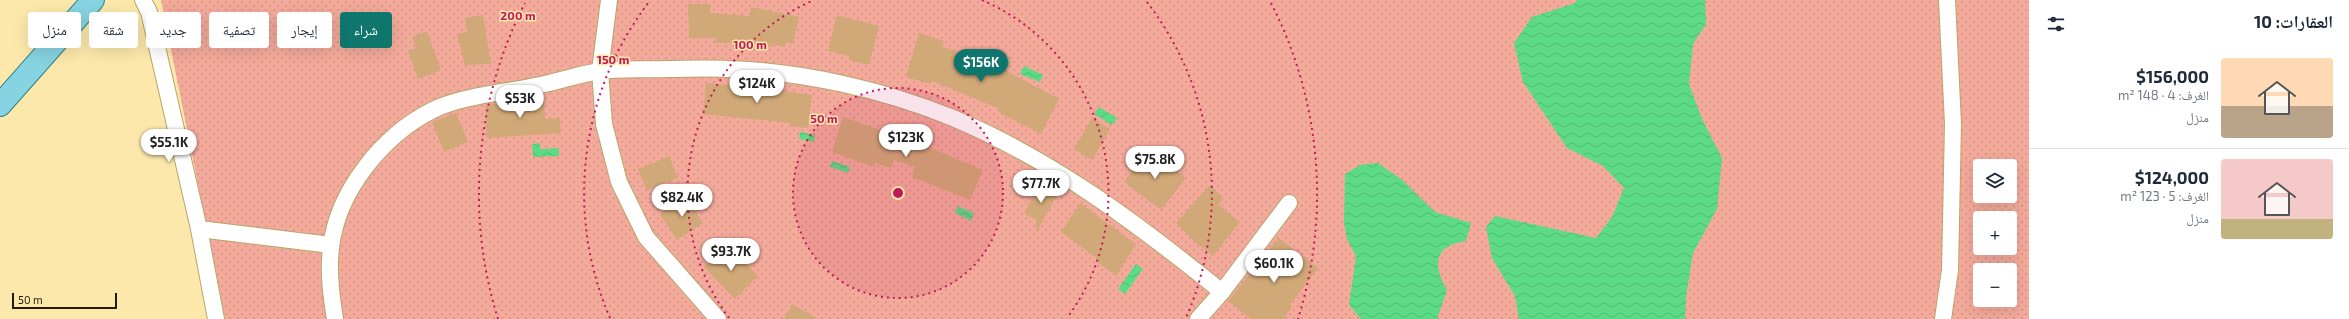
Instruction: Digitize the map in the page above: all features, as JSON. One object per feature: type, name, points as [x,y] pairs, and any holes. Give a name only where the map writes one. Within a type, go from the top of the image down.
[{"type":"main road","points":[[0,104],[93,0]]},
{"type":"street","points":[[143,0],[149,12],[199,229],[216,319]]},
{"type":"street","points":[[609,0],[600,71],[604,124],[619,182],[646,237],[718,319]]},
{"type":"street","points":[[1943,319],[1950,270],[1953,124],[1947,0]]},
{"type":"street","points":[[335,319],[329,283],[331,245],[341,210],[361,172],[396,135],[434,109],[478,96],[600,71],[728,69],[815,78],[885,95],[952,118],[1031,155],[1089,191],[1162,243],[1222,292]]},
{"type":"street","points":[[1198,319],[1222,292],[1289,203]]},
{"type":"street","points":[[199,229],[331,245]]},
{"type":"shaded area","points":[[161,0],[2029,0],[2029,319],[225,319],[171,48],[201,48],[201,12],[163,12]]},
{"type":"water","points":[[1577,0],[1705,0],[1706,24],[1693,44],[1689,84],[1702,119],[1722,158],[1717,209],[1693,253],[1686,297],[1685,319],[1519,319],[1515,296],[1492,258],[1486,227],[1495,216],[1596,238],[1612,217],[1624,188],[1603,166],[1567,148],[1523,82],[1514,43],[1532,17],[1575,3]]},
{"type":"water","points":[[990,53],[1010,61],[1007,69],[987,61]]},
{"type":"water","points":[[1024,66],[1043,75],[1040,82],[1020,74]]},
{"type":"water","points":[[1099,107],[1117,118],[1112,125],[1094,114]]},
{"type":"water","points":[[800,132],[815,135],[814,142],[799,139]]},
{"type":"water","points":[[540,143],[540,149],[559,148],[559,156],[533,157],[532,144]]},
{"type":"water","points":[[832,161],[850,167],[848,173],[830,167]]},
{"type":"water","points":[[1378,163],[1401,179],[1435,212],[1471,223],[1466,241],[1455,243],[1447,247],[1439,258],[1439,272],[1447,290],[1437,319],[1361,319],[1349,305],[1356,256],[1347,239],[1344,223],[1345,174],[1360,165]]},
{"type":"water","points":[[958,206],[974,213],[971,221],[955,213]]},
{"type":"water","points":[[1136,264],[1143,269],[1125,294],[1118,289]]},
{"type":"building","points":[[688,4],[710,4],[710,13],[750,16],[751,7],[799,17],[793,44],[786,42],[785,47],[772,44],[772,47],[736,41],[736,43],[715,43],[716,38],[689,38]]},
{"type":"building","points":[[483,15],[491,64],[465,65],[457,34],[467,32],[465,18]]},
{"type":"building","points":[[837,15],[879,26],[869,65],[849,60],[849,56],[828,51]]},
{"type":"building","points":[[427,31],[441,70],[418,79],[408,51],[416,48],[412,37]]},
{"type":"building","points":[[919,33],[944,41],[942,46],[1005,70],[1059,99],[1041,134],[998,112],[1000,109],[932,81],[931,84],[906,77]]},
{"type":"building","points":[[729,81],[750,83],[749,86],[812,95],[808,128],[789,126],[790,123],[703,114],[706,83],[728,85]]},
{"type":"building","points":[[544,98],[545,119],[560,118],[561,133],[487,138],[485,105],[513,102],[515,99]]},
{"type":"building","points":[[456,113],[468,142],[444,152],[432,122]]},
{"type":"building","points":[[843,117],[901,137],[900,140],[923,149],[924,145],[983,170],[970,200],[912,177],[915,167],[894,160],[891,168],[875,163],[874,167],[832,152]]},
{"type":"building","points":[[1092,118],[1110,129],[1092,160],[1074,149]]},
{"type":"building","points":[[1148,150],[1186,178],[1161,210],[1124,182]]},
{"type":"building","points":[[669,156],[678,178],[647,190],[638,169]]},
{"type":"building","points":[[1041,182],[1059,192],[1036,233],[1036,220],[1024,213]]},
{"type":"building","points":[[1210,185],[1224,198],[1218,205],[1240,222],[1213,256],[1193,240],[1176,223]]},
{"type":"building","points":[[686,197],[703,223],[677,240],[660,214]]},
{"type":"building","points":[[1080,203],[1136,244],[1116,276],[1097,262],[1099,260],[1061,232]]},
{"type":"building","points":[[1279,238],[1318,268],[1290,305],[1292,307],[1283,319],[1251,319],[1228,301]]},
{"type":"building","points":[[727,244],[758,276],[735,299],[704,267]]},
{"type":"building","points":[[792,304],[818,319],[784,319]]}]
